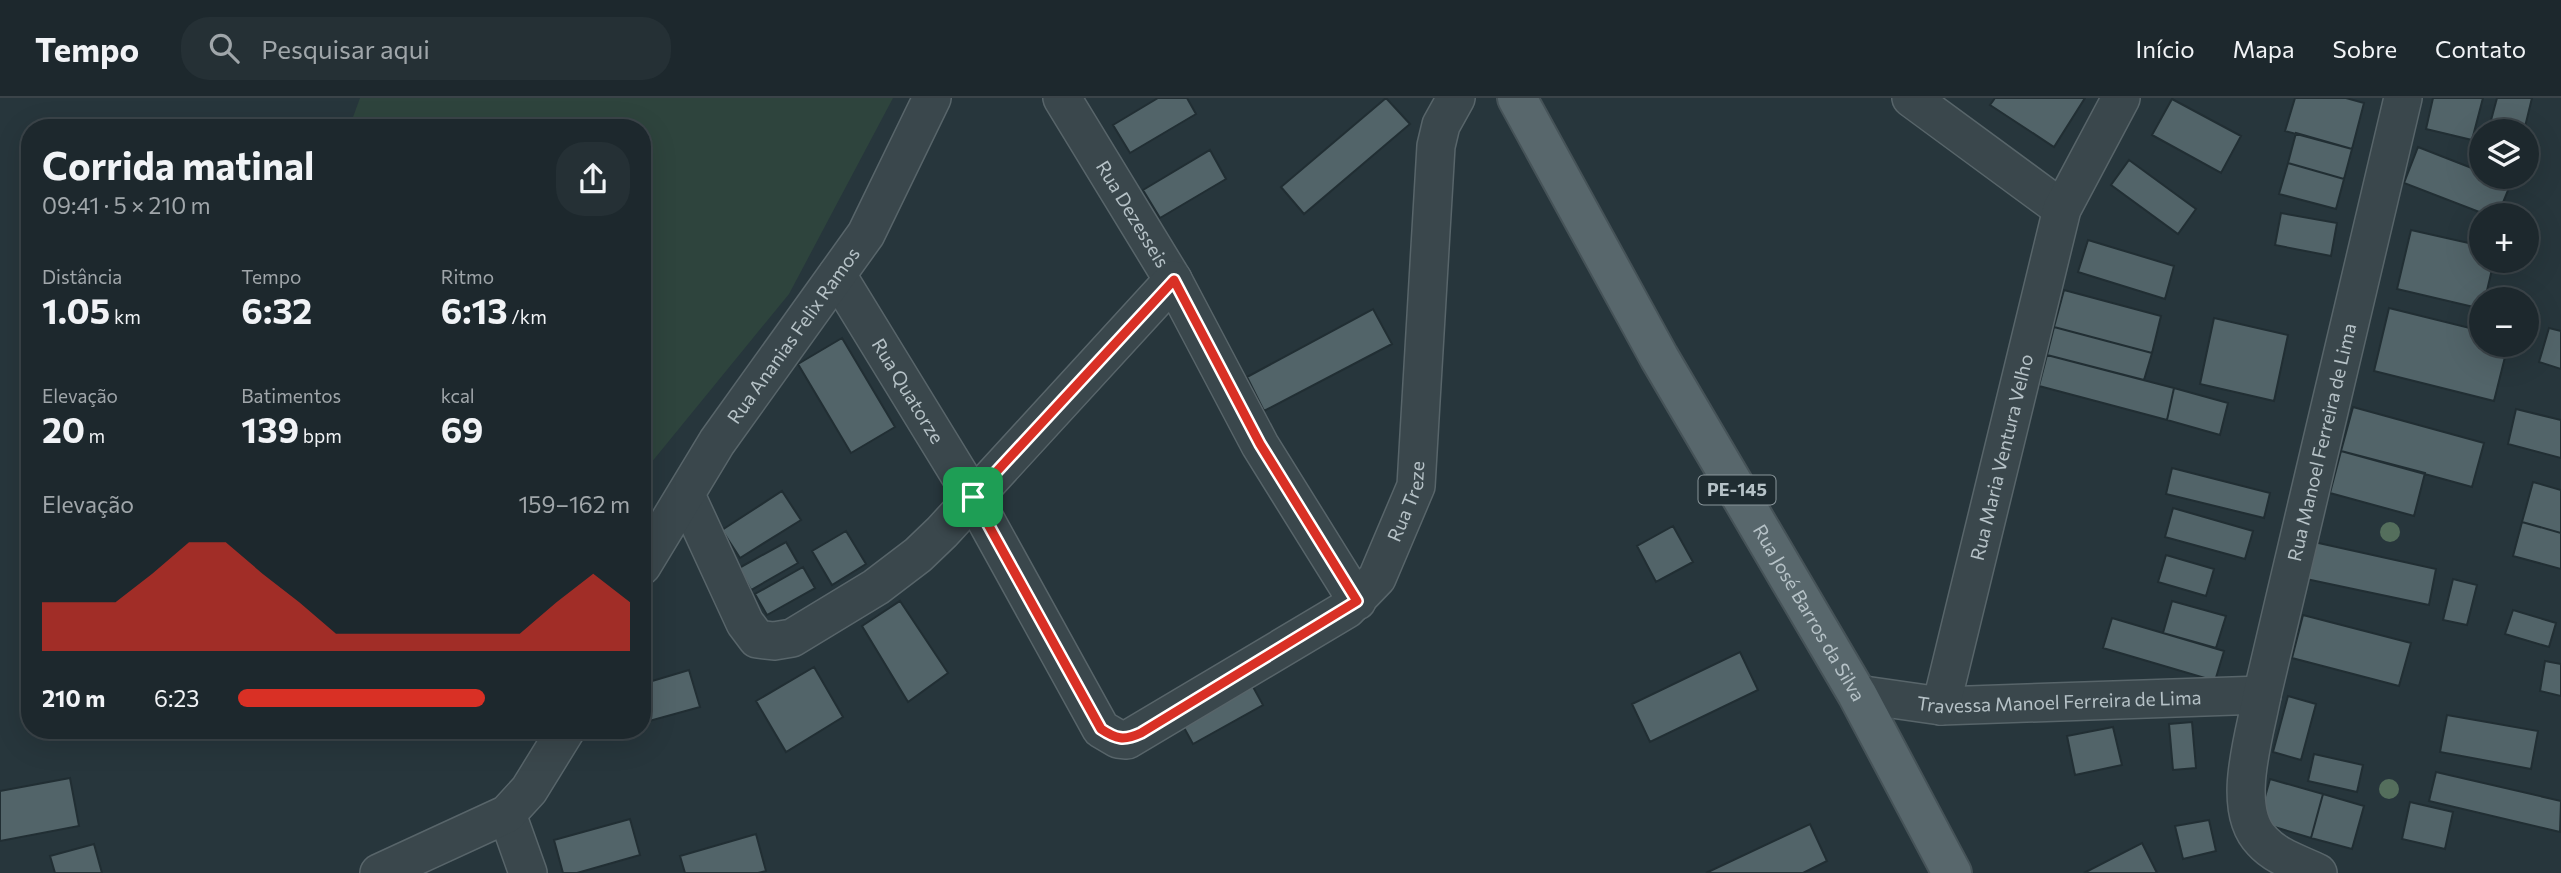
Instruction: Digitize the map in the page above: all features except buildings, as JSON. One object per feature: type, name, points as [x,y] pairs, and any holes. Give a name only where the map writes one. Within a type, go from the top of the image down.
[{"type":"main road","name":"Rua José Barros da Silva","points":[[1517,98],[1659,357],[1857,694],[1952,873]]},
{"type":"street","name":"Rua Ananias Felix Ramos","points":[[651,551],[717,442],[866,234],[932,98]]},
{"type":"street","name":"Rua Dezesseis","points":[[1062,98],[1174,280],[1260,444],[1357,601]]},
{"type":"street","name":"Rua Treze","points":[[1101,729],[1118,739],[1127,740],[1357,601],[1377,578],[1416,486],[1436,146],[1441,124],[1456,98]]},
{"type":"street","points":[[1911,98],[2062,209]]},
{"type":"street","name":"Rua Maria Ventura Velho","points":[[1941,706],[2062,209],[2121,98]]},
{"type":"street","name":"Rua Manoel Ferreira de Lima","points":[[2318,873],[2273,851],[2262,841],[2249,817],[2245,803],[2246,786],[2262,695],[2403,98]]},
{"type":"street","name":"Rua Quatorze","points":[[837,275],[973,497],[1101,729]]},
{"type":"street","points":[[685,495],[745,624],[757,639],[774,642],[792,638],[876,587],[942,532],[1174,280]]},
{"type":"street","name":"Travessa Manoel Ferreira de Lima","points":[[1857,694],[1941,706],[2262,695]]},
{"type":"street","points":[[379,873],[518,802],[560,739]]},
{"type":"street","points":[[518,802],[528,873]]},
{"type":"green space","points":[[360,98],[893,98],[789,294],[651,463],[651,119],[352,119]]},
{"type":"route","points":[[1174,280],[1260,444],[1357,601],[1141,733],[1127,740],[1118,739],[1101,729],[973,497],[1174,280]]}]
